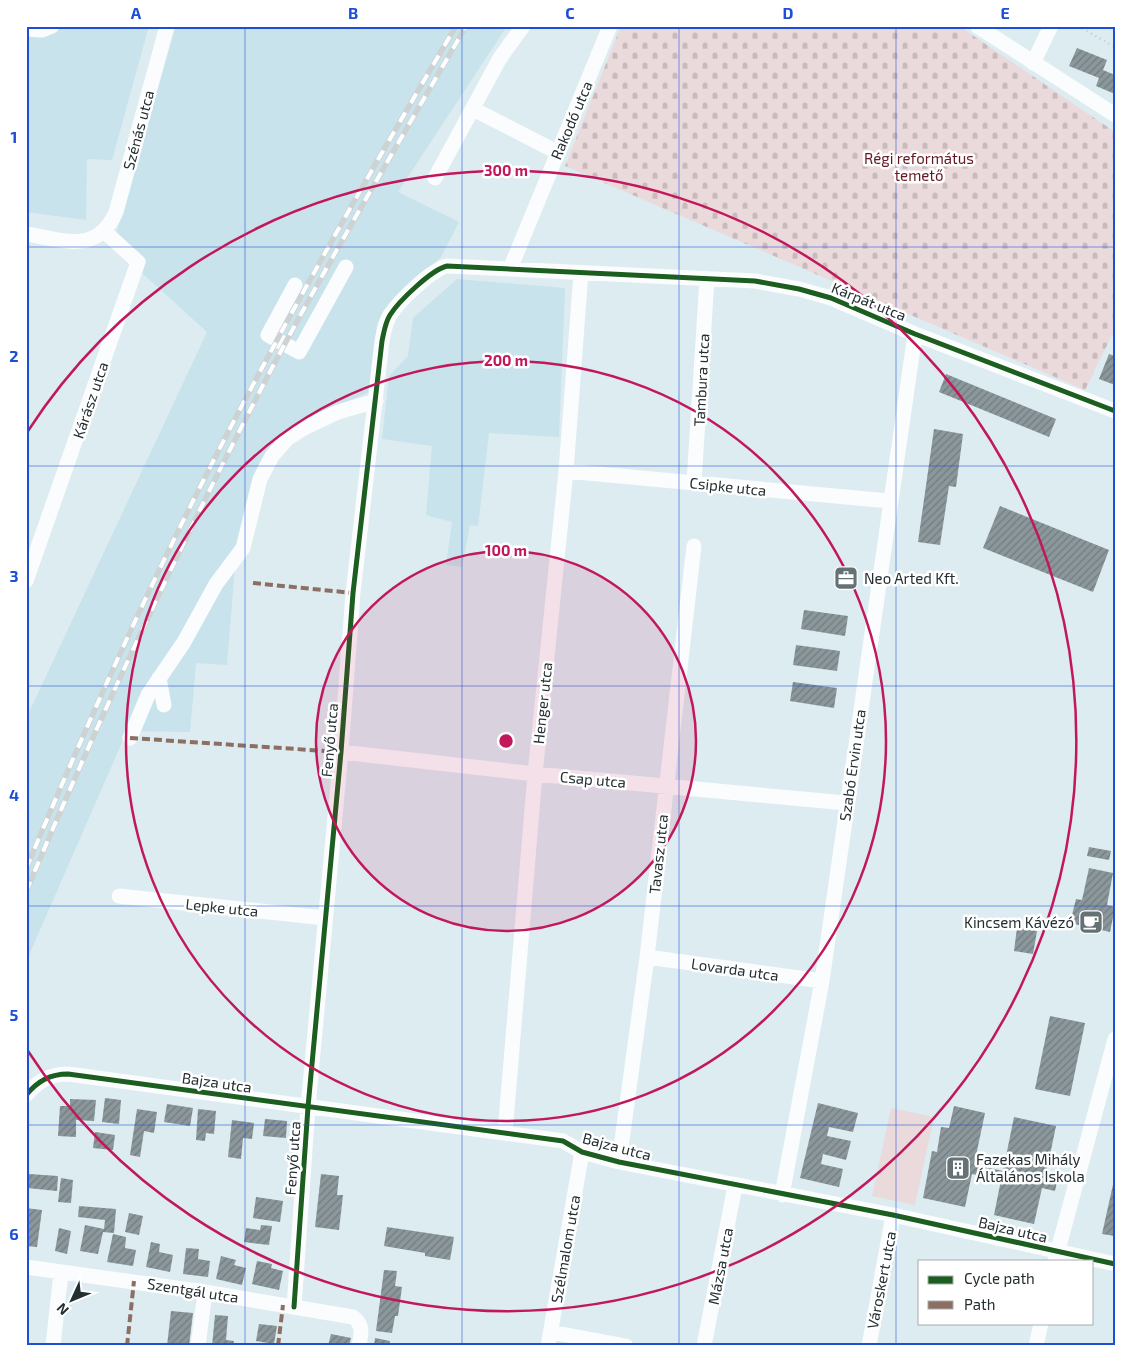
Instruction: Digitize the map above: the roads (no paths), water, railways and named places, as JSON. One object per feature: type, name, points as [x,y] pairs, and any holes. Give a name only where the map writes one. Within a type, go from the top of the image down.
[{"type":"street","points":[[26,29],[42,30],[52,26]]},
{"type":"street","name":"Szénás utca","points":[[105,232],[116,212],[167,26]]},
{"type":"street","points":[[436,178],[500,58],[522,26]]},
{"type":"street","name":"Rakodó utca","points":[[510,269],[610,26]]},
{"type":"street","points":[[977,26],[1115,115]]},
{"type":"street","points":[[1033,63],[1051,26]]},
{"type":"street","points":[[473,109],[557,152]]},
{"type":"street","points":[[26,234],[83,241],[105,232]]},
{"type":"street","name":"Kárász utca","points":[[26,581],[138,262],[105,232]]},
{"type":"street","points":[[295,285],[268,334],[299,352],[346,266]]},
{"type":"street","name":"Fenyő utca","points":[[294,1307],[308,1108],[354,592],[385,325],[395,308],[441,267],[510,269]]},
{"type":"street","name":"Kárpát utca","points":[[510,269],[755,281],[798,289],[831,298],[915,334],[1115,411]]},
{"type":"street","name":"Henger utca","points":[[505,1132],[535,774],[566,471],[581,273]]},
{"type":"street","name":"Tambura utca","points":[[694,482],[707,278]]},
{"type":"street","name":"Szabó Ervin utca","points":[[782,1195],[822,981],[889,501],[915,334]]},
{"type":"street","points":[[130,738],[148,694],[184,642],[216,584],[243,548],[260,479],[278,448],[304,428],[338,412],[376,401]]},
{"type":"street","name":"Csipke utca","points":[[566,471],[889,501]]},
{"type":"street","name":"Tavasz utca","points":[[619,1162],[647,957],[694,546]]},
{"type":"street","points":[[159,678],[164,705]]},
{"type":"street","name":"Csap utca","points":[[341,752],[535,774],[846,803]]},
{"type":"street","name":"Lepke utca","points":[[119,896],[325,918]]},
{"type":"street","name":"Lovarda utca","points":[[647,957],[822,981]]},
{"type":"street","points":[[1056,1256],[1115,1039]]},
{"type":"street","name":"Bajza utca","points":[[26,1095],[44,1078],[56,1074],[68,1074],[308,1108],[563,1141],[582,1152],[619,1162],[893,1215],[1056,1256],[1086,1260]]},
{"type":"street","name":"Szélmalom utca","points":[[549,1339],[582,1152]]},
{"type":"street","name":"Mázsa utca","points":[[704,1346],[736,1186]]},
{"type":"street","name":"Városkert utca","points":[[868,1346],[893,1215]]},
{"type":"street","name":"Bajza utca","points":[[1094,1261],[1115,1264]]},
{"type":"street","name":"Szentgál utca","points":[[26,1267],[205,1292],[353,1317],[358,1321],[362,1329],[359,1346]]},
{"type":"street","points":[[53,1346],[61,1273]]},
{"type":"street","points":[[198,1346],[205,1292]]},
{"type":"street","points":[[1036,1346],[1041,1324]]},
{"type":"street","points":[[549,1339],[626,1346]]},
{"type":"railway","points":[[26,869],[128,637],[224,440],[320,261],[456,26]]},
{"type":"railway","points":[[26,892],[113,692],[175,561],[273,366],[368,195],[466,26]]},
{"type":"place","name":"Neo Arted Kft.","points":[[846,578]]},
{"type":"place","name":"Kincsem Kávézó","points":[[1091,922]]},
{"type":"place","name":"Fazekas Mihály Általános Iskola","points":[[958,1168]]},
{"type":"park label","name":"Régi református temető","points":[[919,166]]}]
